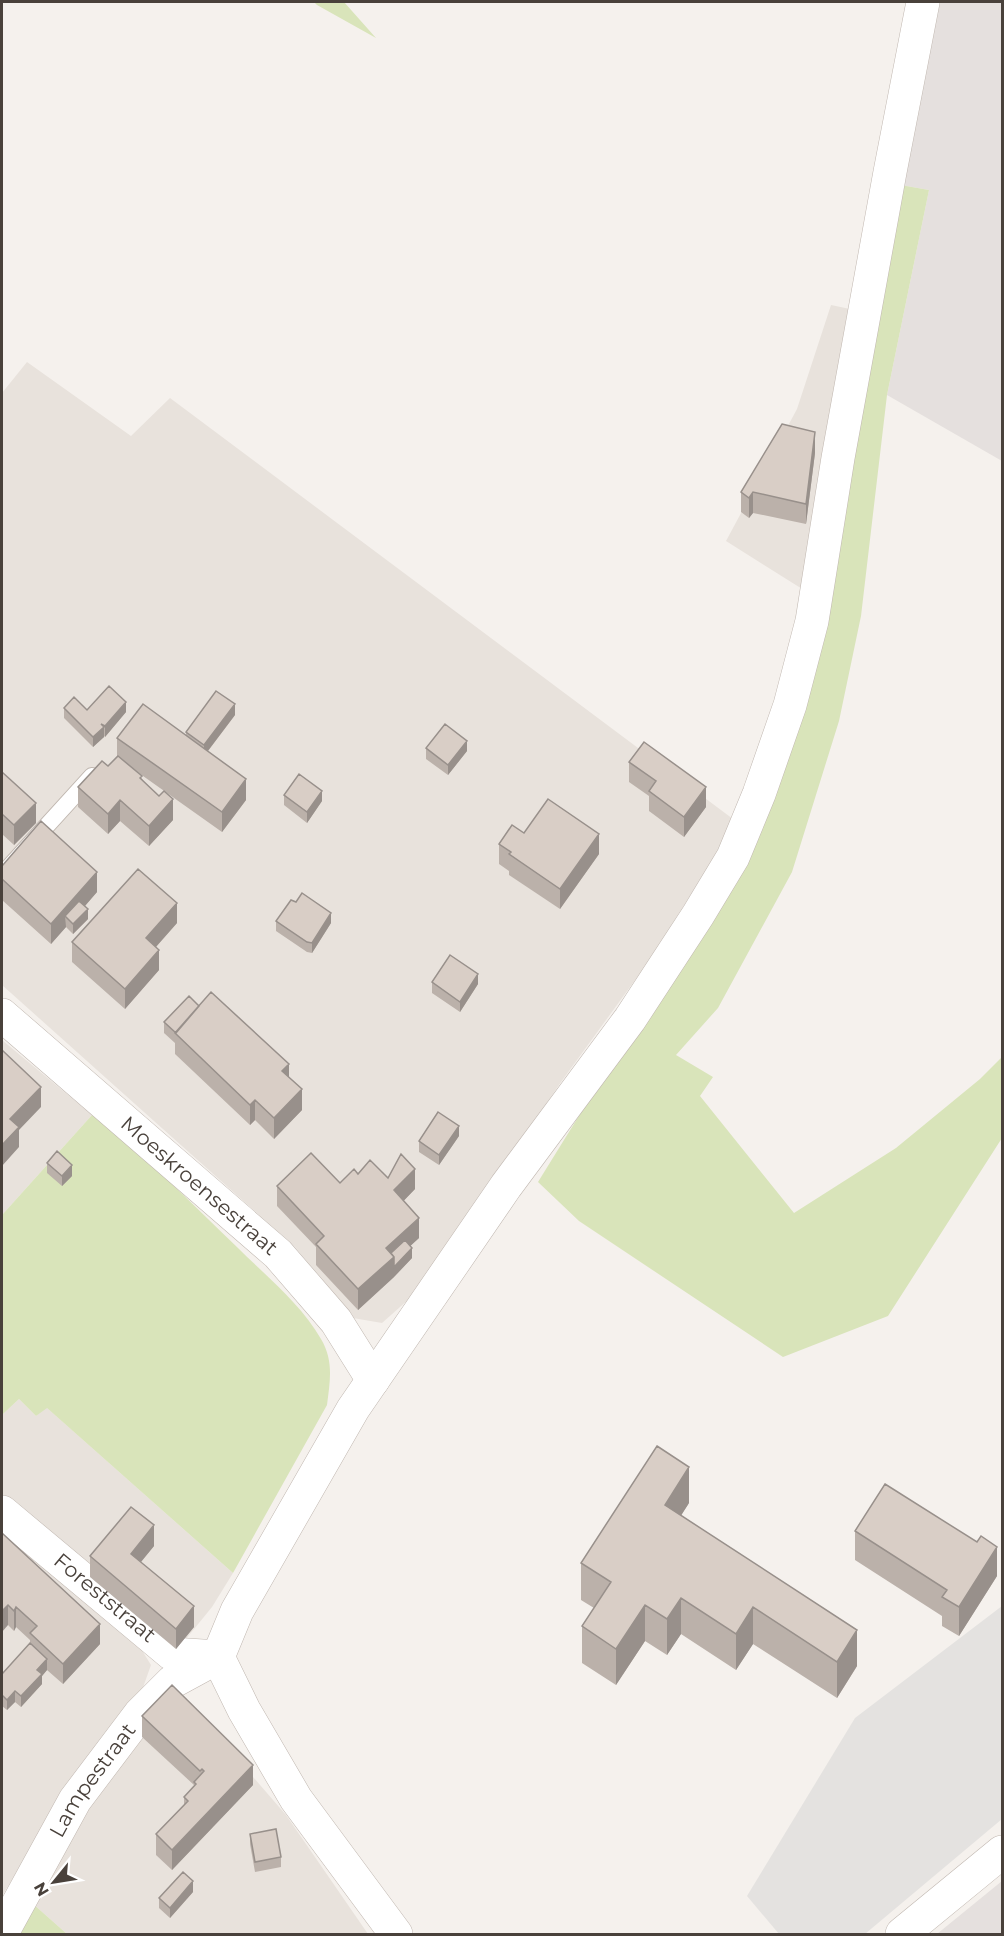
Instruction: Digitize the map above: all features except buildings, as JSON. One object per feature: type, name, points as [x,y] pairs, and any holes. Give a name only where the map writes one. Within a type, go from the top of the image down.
[{"type":"street","points":[[396,1935],[296,1798],[244,1710],[218,1657],[237,1611],[352,1409],[506,1186],[642,1000],[733,857],[759,794],[790,705],[812,621],[842,435],[923,2]]},
{"type":"street","name":"Moeskroensestraat","points":[[2,1015],[278,1254],[336,1321],[373,1380]]},
{"type":"street","name":"Foreststraat","points":[[2,1512],[171,1654],[218,1657]]},
{"type":"street","name":"Lampestraat","points":[[2,1933],[75,1800],[140,1714],[172,1682],[218,1657]]},
{"type":"street","points":[[902,1935],[1002,1852]]},
{"type":"lane","points":[[2,875],[102,765]]},
{"type":"shaded area","points":[[934,2],[1002,2],[1002,461],[887,395],[929,190],[895,184]]},
{"type":"shaded area","points":[[831,305],[850,309],[807,592],[726,541],[797,409]]},
{"type":"shaded area","points":[[27,362],[131,436],[170,398],[737,822],[646,965],[561,1082],[418,1291],[382,1323],[353,1318],[295,1247],[2,985],[2,393]]},
{"type":"shaded area","points":[[2,1040],[92,1115],[2,1215]]},
{"type":"shaded area","points":[[19,1399],[36,1416],[46,1407],[233,1573],[212,1607],[177,1650],[2,1500],[2,1415]]},
{"type":"shaded area","points":[[2,1520],[138,1644],[151,1665],[141,1693],[59,1803],[2,1896]]},
{"type":"shaded area","points":[[1002,1606],[1002,1819],[865,1934],[779,1934],[747,1896],[855,1718]]},
{"type":"shaded area","points":[[181,1694],[286,1815],[368,1934],[67,1934],[32,1903],[90,1796]]},
{"type":"shaded area","points":[[1002,1881],[1002,1934],[937,1934]]},
{"type":"green space","points":[[314,2],[344,2],[376,38],[317,5]]},
{"type":"green space","points":[[895,184],[929,190],[887,395],[861,616],[839,721],[792,872],[718,1008],[676,1055],[713,1077],[700,1096],[794,1213],[896,1148],[980,1079],[1002,1057],[1002,1138],[888,1316],[783,1357],[579,1221],[538,1182],[611,1064],[780,757]]},
{"type":"green space","points":[[92,1115],[112,1130],[185,1196],[282,1291],[313,1326],[328,1355],[330,1371],[327,1405],[233,1573],[47,1408],[36,1416],[19,1399],[2,1415],[2,1215]]},
{"type":"green space","points":[[32,1903],[67,1934],[16,1934]]}]
